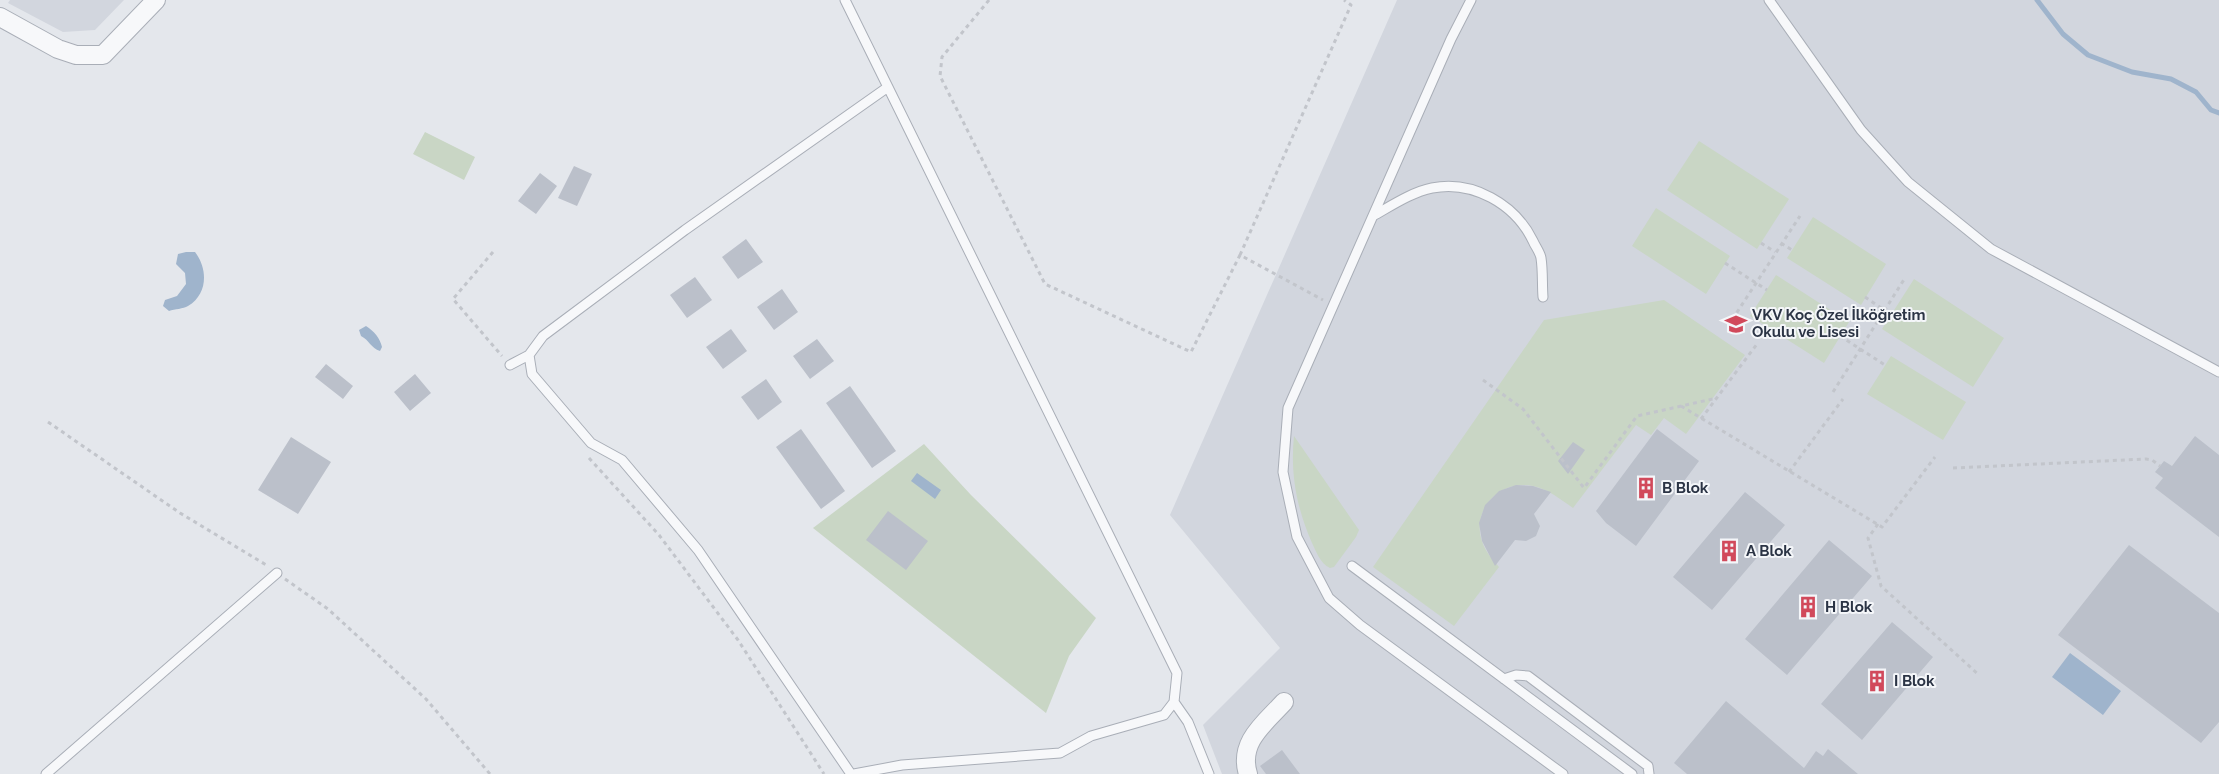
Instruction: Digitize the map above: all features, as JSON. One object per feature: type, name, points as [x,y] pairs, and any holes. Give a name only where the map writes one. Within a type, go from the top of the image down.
[{"type":"street","points":[[0,16],[58,49],[76,55],[103,55],[156,0]]},
{"type":"street","points":[[1248,774],[1245,762],[1248,744],[1252,736],[1284,702]]},
{"type":"lane","points":[[529,355],[532,374],[591,444],[622,460],[698,550],[852,774],[902,765],[1060,752],[1091,736],[1164,715],[1174,702],[1177,673],[845,0]]},
{"type":"lane","points":[[1471,0],[1451,39],[1288,408],[1283,472],[1296,537],[1330,598],[1360,624],[1562,774]]},
{"type":"lane","points":[[1769,0],[1861,130],[1908,182],[1991,249],[2219,372]]},
{"type":"lane","points":[[510,365],[529,355],[543,336],[685,230],[888,87]]},
{"type":"lane","points":[[1373,216],[1430,188],[1450,186],[1467,188],[1489,195],[1509,208],[1526,226],[1540,257],[1543,297]]},
{"type":"lane","points":[[1352,566],[1632,774]]},
{"type":"lane","points":[[46,774],[277,573]]},
{"type":"lane","points":[[1504,679],[1516,675],[1528,676],[1648,766],[1649,774]]},
{"type":"lane","points":[[1174,702],[1188,722],[1209,774]]},
{"type":"path","points":[[988,0],[942,57],[940,76],[1045,284],[1191,352],[1240,255],[1351,5],[1344,0]]},
{"type":"path","points":[[1728,326],[1800,216]]},
{"type":"path","points":[[1761,243],[1775,252]]},
{"type":"path","points":[[1781,243],[1792,250]]},
{"type":"path","points":[[493,252],[453,299],[510,365]]},
{"type":"path","points":[[1240,255],[1333,306]]},
{"type":"path","points":[[1726,263],[1767,290]]},
{"type":"path","points":[[1833,392],[1905,278]]},
{"type":"path","points":[[1865,297],[1884,310]]},
{"type":"path","points":[[1881,316],[1887,320]]},
{"type":"path","points":[[1840,336],[1885,365]]},
{"type":"path","points":[[1701,419],[1757,344]]},
{"type":"path","points":[[1483,380],[1523,408],[1584,488],[1637,416],[1716,398]]},
{"type":"path","points":[[1789,472],[1843,399]]},
{"type":"path","points":[[1681,406],[1882,527],[1935,457]]},
{"type":"path","points":[[588,455],[658,535],[738,640],[824,774]]},
{"type":"path","points":[[1953,468],[2146,459],[2152,460],[2160,466]]},
{"type":"path","points":[[1878,524],[1868,538],[1881,586],[1979,675]]},
{"type":"shaded area","points":[[10,0],[124,0],[95,30],[63,32],[8,3]]},
{"type":"shaded area","name":"VKV Koç Özel İlköğretim Okulu ve Lisesi","points":[[1397,0],[2219,0],[2219,774],[1222,774],[1203,725],[1280,648],[1170,515]]},
{"type":"green space","points":[[425,132],[475,157],[464,180],[413,154]]},
{"type":"green space","points":[[1699,141],[1789,199],[1757,249],[1667,190]]},
{"type":"green space","points":[[1656,208],[1730,256],[1706,294],[1632,246]]},
{"type":"green space","points":[[1813,217],[1886,264],[1861,305],[1787,258]]},
{"type":"green space","points":[[1776,275],[1849,322],[1824,363],[1750,316]]},
{"type":"green space","points":[[1914,279],[2004,338],[1973,387],[1882,329]]},
{"type":"green space","points":[[1664,300],[1745,355],[1686,434],[1664,418],[1651,435],[1636,425],[1573,508],[1549,492],[1533,486],[1521,485],[1510,487],[1491,499],[1481,518],[1480,529],[1485,548],[1499,567],[1454,626],[1373,567],[1544,320]]},
{"type":"green space","points":[[1891,356],[1966,402],[1943,440],[1867,394]]},
{"type":"green space","points":[[1294,436],[1359,530],[1334,567],[1330,568],[1327,566],[1319,557],[1302,517],[1294,478]]},
{"type":"green space","points":[[924,444],[971,495],[1096,618],[1069,656],[1046,713],[813,528]]},
{"type":"water","points":[[195,252],[199,259],[204,273],[202,288],[195,301],[188,306],[169,311],[163,306],[165,300],[177,296],[186,284],[185,273],[176,264],[178,254]]},
{"type":"water","points":[[366,326],[378,338],[382,347],[380,351],[361,336],[359,330]]},
{"type":"water","points":[[917,473],[941,490],[935,499],[911,481]]},
{"type":"water","points":[[2070,653],[2121,691],[2103,715],[2052,677]]},
{"type":"building","points":[[574,166],[592,174],[577,206],[558,198]]},
{"type":"building","points":[[540,173],[557,186],[536,214],[518,201]]},
{"type":"building","points":[[746,239],[763,262],[738,279],[722,257]]},
{"type":"building","points":[[695,277],[712,300],[687,318],[670,295]]},
{"type":"building","points":[[782,289],[798,312],[774,330],[757,307]]},
{"type":"building","points":[[731,329],[747,351],[723,369],[706,347]]},
{"type":"building","points":[[817,339],[834,361],[810,379],[793,356]]},
{"type":"building","points":[[326,364],[353,386],[343,399],[315,377]]},
{"type":"building","points":[[415,374],[431,393],[410,411],[394,392]]},
{"type":"building","points":[[766,379],[782,402],[758,420],[741,397]]},
{"type":"building","points":[[850,386],[896,451],[872,468],[826,403]]},
{"type":"building","points":[[801,429],[845,491],[821,509],[776,447]]},
{"type":"building","name":"B Blok","points":[[1657,429],[1699,461],[1636,546],[1606,523],[1596,511]]},
{"type":"building","points":[[2195,436],[2219,455],[2219,537],[2155,488],[2163,478],[2155,472],[2164,461],[2172,466]]},
{"type":"building","points":[[291,437],[331,462],[298,514],[258,490]]},
{"type":"building","points":[[1573,442],[1585,450],[1568,474],[1558,461]]},
{"type":"building","points":[[1516,485],[1533,486],[1551,492],[1534,514],[1540,526],[1536,536],[1526,541],[1515,540],[1495,566],[1482,541],[1479,523],[1485,505],[1499,491]]},
{"type":"building","name":"A Blok","points":[[1745,492],[1785,525],[1712,610],[1673,577]]},
{"type":"building","points":[[888,511],[928,541],[906,570],[866,540]]},
{"type":"building","name":"H Blok","points":[[1829,540],[1872,576],[1787,675],[1745,639]]},
{"type":"building","points":[[2129,545],[2219,613],[2219,722],[2201,743],[2058,635]]},
{"type":"building","name":"I Blok","points":[[1892,622],[1933,657],[1862,740],[1821,704]]},
{"type":"building","points":[[1726,701],[1804,768],[1816,751],[1823,756],[1828,749],[1858,774],[1687,774],[1674,763]]},
{"type":"building","points":[[1282,750],[1300,774],[1266,774],[1260,766]]},
{"type":"waterway","points":[[2037,0],[2063,34],[2088,55],[2132,72],[2171,79],[2196,92],[2211,110],[2219,113]]},
{"type":"place","name":"VKV Koç Özel İlköğretim Okulu ve Lisesi","points":[[1736,324]]},
{"type":"place","name":"B Blok","points":[[1646,488]]},
{"type":"place","name":"A Blok","points":[[1729,551]]},
{"type":"place","name":"H Blok","points":[[1808,607]]},
{"type":"place","name":"I Blok","points":[[1877,681]]}]
